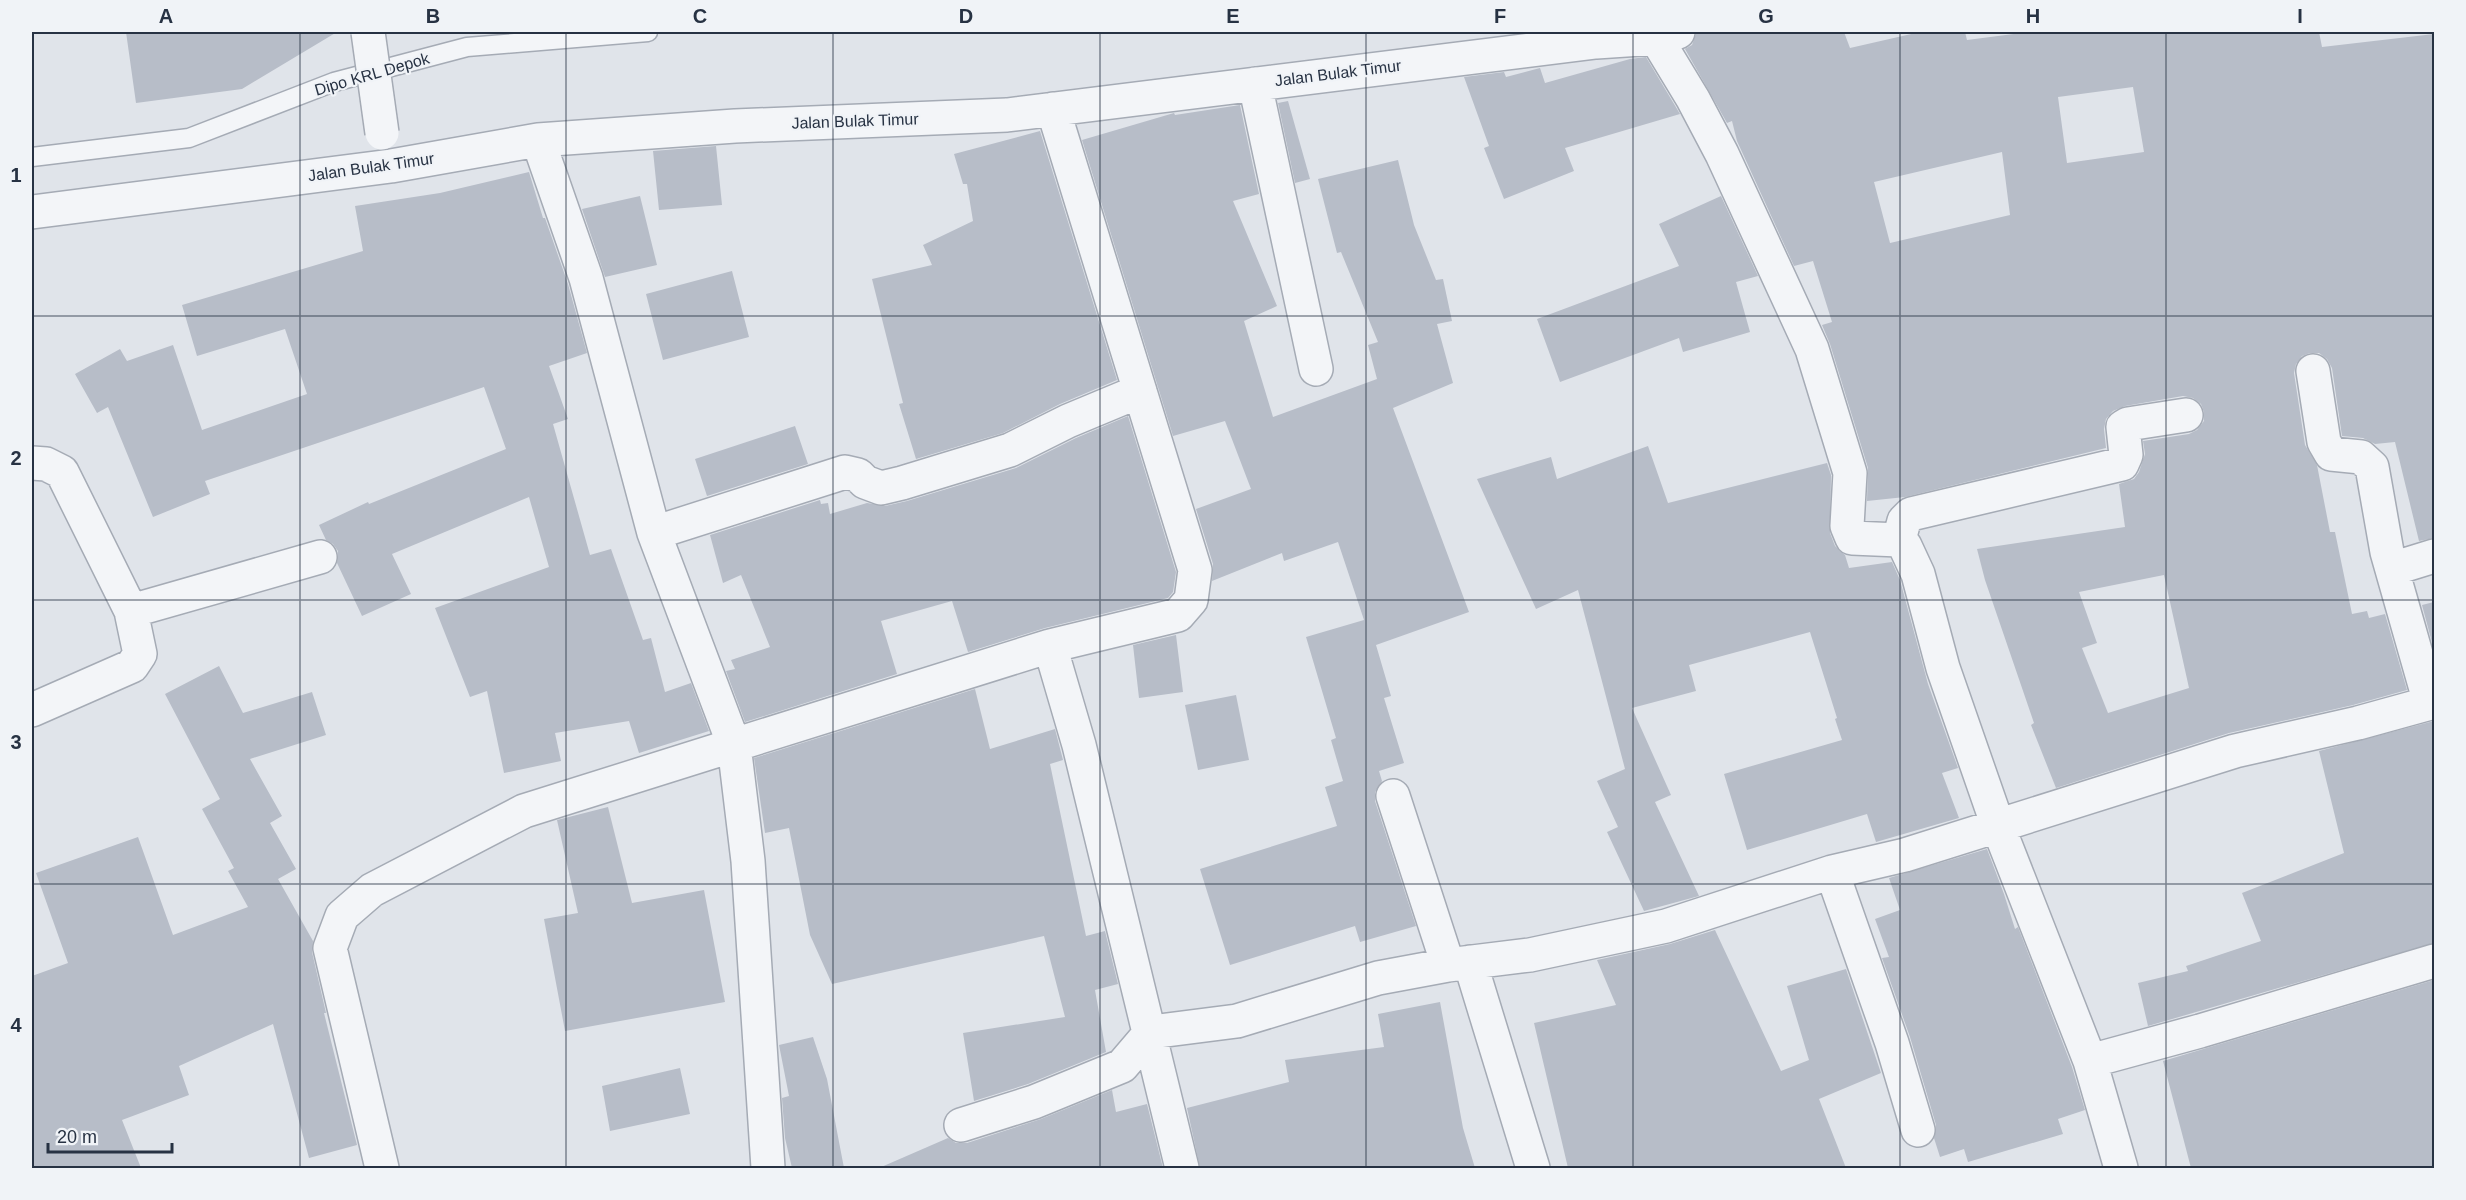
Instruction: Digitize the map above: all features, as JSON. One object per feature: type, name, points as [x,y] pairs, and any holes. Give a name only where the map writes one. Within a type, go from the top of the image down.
[{"type":"street","points":[[368,32],[382,132],[391,166]]},
{"type":"street","points":[[1667,35],[1693,99],[1722,154],[1812,349],[1850,473],[1847,526],[1852,538],[1899,540],[1905,546],[1918,574],[1943,668],[1998,826],[2090,1061],[2121,1168]]},
{"type":"street","name":"Jalan Bulak Timur","points":[[32,212],[391,166],[538,141],[735,126],[1007,115],[1667,35]]},
{"type":"street","points":[[1255,84],[1316,369]]},
{"type":"street","points":[[382,1168],[330,948],[342,916],[372,890],[524,811],[1050,646],[1178,615],[1191,600],[1195,570],[1053,109]]},
{"type":"street","points":[[538,141],[586,278],[654,533],[734,745],[748,861],[768,1168]]},
{"type":"street","points":[[961,1125],[1034,1102],[1122,1066],[1151,1032],[1237,1021],[1378,978],[1530,955],[1666,926],[1832,872],[1905,855],[2235,751],[2358,723],[2432,703],[2392,569],[2372,467],[2361,457],[2331,454],[2324,442],[2313,371]]},
{"type":"street","points":[[654,533],[845,472],[858,475],[865,482],[881,488],[902,483],[1010,450],[1068,421],[1140,391]]},
{"type":"street","points":[[1899,540],[1904,521],[1911,513],[2122,464],[2126,455],[2123,427],[2128,424],[2186,415]]},
{"type":"street","points":[[32,463],[46,464],[62,472],[131,611],[140,654],[132,666],[32,710]]},
{"type":"street","points":[[2392,569],[2434,556]]},
{"type":"street","points":[[131,611],[320,557]]},
{"type":"street","points":[[1050,646],[1079,745],[1151,1032],[1182,1168]]},
{"type":"street","points":[[1393,795],[1459,964],[1533,1168]]},
{"type":"street","points":[[1832,872],[1892,1042],[1918,1130]]},
{"type":"street","points":[[2090,1061],[2434,961]]},
{"type":"lane","name":"Dipo KRL Depok","points":[[32,157],[189,138],[334,82],[467,47],[648,32]]},
{"type":"building","points":[[126,32],[337,32],[242,89],[136,103]]},
{"type":"building","points":[[1704,32],[1844,32],[1850,48],[1920,32],[1965,32],[1967,40],[2029,32],[2319,32],[2322,47],[2434,34],[2434,538],[2419,541],[2395,442],[2375,444],[2363,438],[2342,436],[2332,368],[2327,359],[2319,353],[2302,356],[2296,364],[2294,373],[2305,445],[2317,465],[2330,532],[2335,532],[2352,614],[2367,611],[2369,618],[2385,614],[2407,690],[2353,705],[2229,733],[2056,788],[2031,725],[2034,723],[1985,580],[1977,549],[2125,527],[2119,484],[2134,479],[2139,472],[2145,454],[2143,441],[2189,434],[2197,430],[2204,421],[2201,404],[2193,398],[2183,396],[2125,406],[2113,411],[2106,419],[2104,429],[2106,448],[1905,497],[1867,501],[1868,468],[1822,325],[1832,322],[1813,261],[1794,266],[1737,141],[1732,121],[1727,123],[1685,49],[1692,45],[1696,34]],"holes":[[[2133,87],[2144,152],[2067,163],[2058,97]],[[2002,152],[2010,215],[1890,243],[1874,182]],[[2164,575],[2189,688],[2108,713],[2082,648],[2097,643],[2079,592]]]},
{"type":"building","points":[[1646,57],[1680,114],[1565,148],[1574,171],[1504,199],[1484,148],[1489,146],[1464,77],[1504,72],[1506,77],[1540,68],[1545,83],[1630,59]]},
{"type":"building","points":[[1288,101],[1310,179],[1295,183],[1278,103]]},
{"type":"building","points":[[1240,105],[1259,194],[1233,201],[1277,306],[1244,321],[1273,417],[1377,379],[1368,345],[1378,342],[1341,252],[1337,253],[1318,179],[1398,160],[1414,225],[1436,280],[1443,279],[1452,321],[1437,324],[1453,383],[1393,408],[1469,612],[1376,645],[1391,696],[1384,698],[1404,763],[1379,771],[1382,781],[1375,792],[1375,801],[1416,926],[1360,942],[1355,926],[1230,965],[1200,869],[1337,826],[1325,787],[1343,781],[1331,740],[1336,738],[1306,637],[1364,620],[1338,542],[1284,561],[1282,553],[1212,581],[1213,564],[1196,509],[1251,489],[1225,421],[1173,436],[1082,140],[1174,113],[1175,115]]},
{"type":"building","points":[[1040,131],[1117,380],[1060,404],[1003,433],[916,459],[899,404],[903,403],[872,279],[932,265],[923,245],[973,221],[967,184],[963,184],[954,154]]},
{"type":"building","points":[[716,146],[722,205],[659,210],[653,151]]},
{"type":"building","points":[[529,172],[543,218],[545,218],[568,284],[587,353],[549,366],[568,419],[553,424],[590,555],[611,549],[643,640],[651,638],[665,692],[691,683],[709,731],[639,753],[629,721],[555,733],[561,761],[504,773],[487,691],[470,697],[435,608],[549,567],[529,497],[392,554],[411,594],[362,616],[337,563],[338,551],[326,540],[319,525],[368,502],[369,504],[506,449],[484,387],[205,481],[210,494],[153,517],[108,407],[97,413],[75,374],[120,349],[127,361],[173,345],[202,430],[307,394],[285,329],[197,356],[182,305],[363,251],[355,206],[440,193]]},
{"type":"building","points":[[640,196],[657,265],[605,277],[582,209]]},
{"type":"building","points":[[1721,196],[1758,276],[1736,282],[1750,332],[1683,352],[1679,338],[1560,382],[1537,319],[1679,266],[1659,224]]},
{"type":"building","points":[[732,271],[749,337],[663,360],[646,294]]},
{"type":"building","points":[[1128,416],[1176,572],[1173,592],[1168,598],[1045,628],[968,652],[952,601],[881,621],[897,674],[745,722],[726,671],[735,669],[731,660],[770,647],[741,575],[723,583],[710,535],[820,500],[821,504],[828,503],[830,514],[867,503],[885,506],[907,501],[1016,468],[1076,438]]},
{"type":"building","points":[[795,426],[808,464],[707,496],[695,459]]},
{"type":"building","points":[[1648,446],[1668,503],[1827,463],[1831,475],[1830,533],[1835,546],[1845,555],[1849,568],[1892,562],[1900,580],[1928,684],[1958,768],[1942,773],[1959,818],[1876,842],[1867,814],[1747,850],[1724,774],[1842,740],[1835,719],[1837,718],[1810,632],[1689,665],[1696,691],[1632,708],[1671,795],[1655,802],[1699,896],[1644,911],[1607,832],[1618,827],[1597,781],[1625,769],[1578,590],[1536,609],[1477,479],[1551,457],[1557,479]]},
{"type":"building","points":[[2434,602],[2434,650],[2422,605]]},
{"type":"building","points":[[1176,635],[1183,692],[1139,698],[1133,645]]},
{"type":"building","points":[[219,666],[243,713],[312,692],[326,735],[250,759],[282,816],[270,823],[296,869],[278,879],[313,941],[312,952],[326,1013],[324,1013],[357,1145],[309,1158],[273,1024],[179,1066],[189,1095],[122,1120],[141,1168],[32,1168],[32,976],[68,963],[36,873],[138,837],[173,935],[248,907],[228,871],[234,868],[202,809],[220,799],[165,694]]},
{"type":"building","points":[[975,689],[990,749],[1055,729],[1063,760],[1050,764],[1086,936],[1105,931],[1118,984],[1095,990],[1106,1052],[1028,1084],[974,1101],[963,1033],[1065,1017],[1044,936],[832,984],[810,935],[789,828],[765,833],[754,758]]},
{"type":"building","points":[[1236,695],[1249,760],[1198,770],[1185,705]]},
{"type":"building","points":[[2434,721],[2434,943],[2148,1026],[2138,983],[2188,971],[2186,966],[2261,941],[2242,893],[2344,853],[2319,751]]},
{"type":"building","points":[[608,807],[632,903],[704,890],[725,1002],[565,1031],[544,919],[578,913],[557,820]]},
{"type":"building","points":[[1987,849],[2015,929],[2018,927],[2072,1067],[2085,1110],[2058,1119],[2063,1134],[1968,1162],[1964,1149],[1940,1157],[1934,1138],[1936,1125],[1910,1037],[1882,958],[1889,957],[1875,919],[1900,910],[1889,878]]},
{"type":"building","points":[[1715,930],[1781,1071],[1809,1060],[1787,986],[1846,969],[1881,1073],[1819,1099],[1846,1168],[1568,1168],[1534,1023],[1616,1005],[1597,960],[1670,944]]},
{"type":"building","points":[[2434,980],[2434,1168],[2191,1168],[2163,1061]]},
{"type":"building","points":[[1440,1002],[1463,1128],[1475,1168],[1200,1168],[1187,1108],[1289,1082],[1285,1060],[1384,1047],[1378,1014]]},
{"type":"building","points":[[813,1037],[827,1079],[844,1168],[792,1168],[785,1138],[782,1098],[789,1096],[779,1045]]},
{"type":"building","points":[[680,1068],[690,1114],[610,1131],[602,1086]]},
{"type":"building","points":[[1112,1090],[1116,1112],[1147,1104],[1163,1168],[879,1168],[948,1138],[956,1143],[967,1143],[1041,1119]]}]
